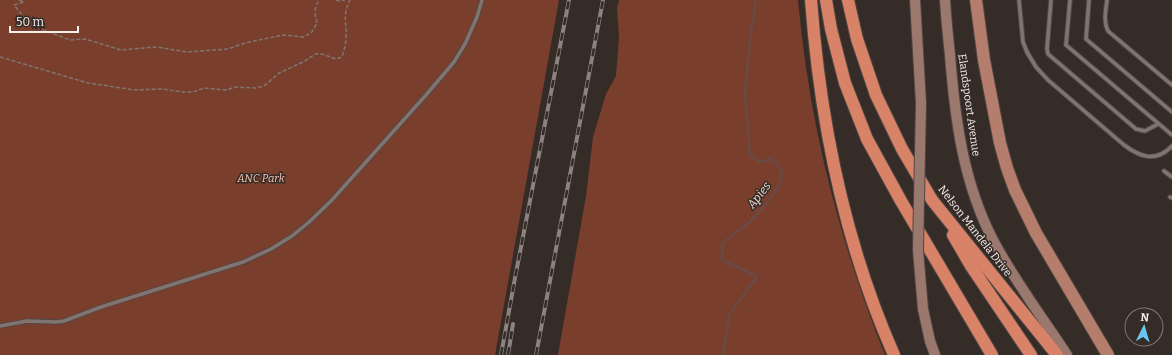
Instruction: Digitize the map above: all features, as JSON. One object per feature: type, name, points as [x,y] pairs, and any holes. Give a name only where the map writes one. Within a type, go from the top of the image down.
[{"type":"highway","points":[[811,0],[814,39],[826,123],[843,202],[865,283],[894,355]]},
{"type":"highway","points":[[826,0],[831,29],[845,83],[867,139],[901,201],[992,355]]},
{"type":"highway","name":"Nelson Mandela Drive","points":[[848,0],[857,39],[876,95],[902,149],[932,200],[1057,355]]},
{"type":"highway","points":[[932,200],[970,266],[1031,355]]},
{"type":"main road","points":[[915,0],[921,103],[918,250],[923,309],[930,341],[935,355]]},
{"type":"main road","name":"Elandspoort Avenue","points":[[945,0],[959,137],[968,177],[993,240],[1012,272],[1067,355]]},
{"type":"main road","points":[[976,0],[984,60],[1000,143],[1009,175],[1021,205],[1036,233],[1108,355]]},
{"type":"lane","points":[[0,326],[27,321],[64,321],[101,307],[243,262],[292,236],[331,201],[454,62],[465,44],[477,17],[482,0]]},
{"type":"lane","points":[[1018,0],[1022,37],[1027,52],[1036,67],[1048,80],[1124,145],[1137,154],[1142,156],[1155,156],[1162,154],[1172,146]]},
{"type":"lane","points":[[1051,0],[1047,49],[1048,54],[1136,129],[1145,131],[1158,124]]},
{"type":"lane","points":[[1070,0],[1066,45],[1172,135]]},
{"type":"lane","points":[[1089,0],[1086,38],[1172,112]]},
{"type":"lane","points":[[1107,0],[1105,25],[1108,31],[1172,85]]},
{"type":"lane","points":[[1164,171],[1172,177]]},
{"type":"path","points":[[19,0],[24,2],[14,5],[28,22],[41,29],[70,40],[85,39],[121,50],[157,47],[186,52],[228,49],[245,43],[283,35],[304,37],[312,32],[317,23],[314,12],[320,0]]},
{"type":"path","points":[[336,0],[345,0]]},
{"type":"path","points":[[0,57],[88,83],[134,90],[161,89],[193,92],[204,88],[226,90],[241,87],[255,88],[264,86],[279,73],[305,62],[315,54],[322,54],[336,59],[342,57],[346,38],[345,11],[350,0]]},
{"type":"green space","name":"ANC Park","points":[[0,0],[559,0],[495,355],[0,355]]},
{"type":"green space","points":[[619,0],[798,0],[810,91],[828,181],[854,269],[885,355],[558,355],[586,196],[593,137],[606,94],[616,76],[619,37],[617,9]]},
{"type":"waterway","name":"Apies","points":[[723,355],[729,315],[757,276],[722,260],[722,243],[750,222],[771,198],[780,183],[782,174],[777,163],[770,159],[760,162],[750,155],[745,93],[751,31],[756,0]]},
{"type":"railway","points":[[501,355],[569,0]]},
{"type":"railway","points":[[536,355],[603,0]]},
{"type":"railway","points":[[508,355],[513,324]]}]
